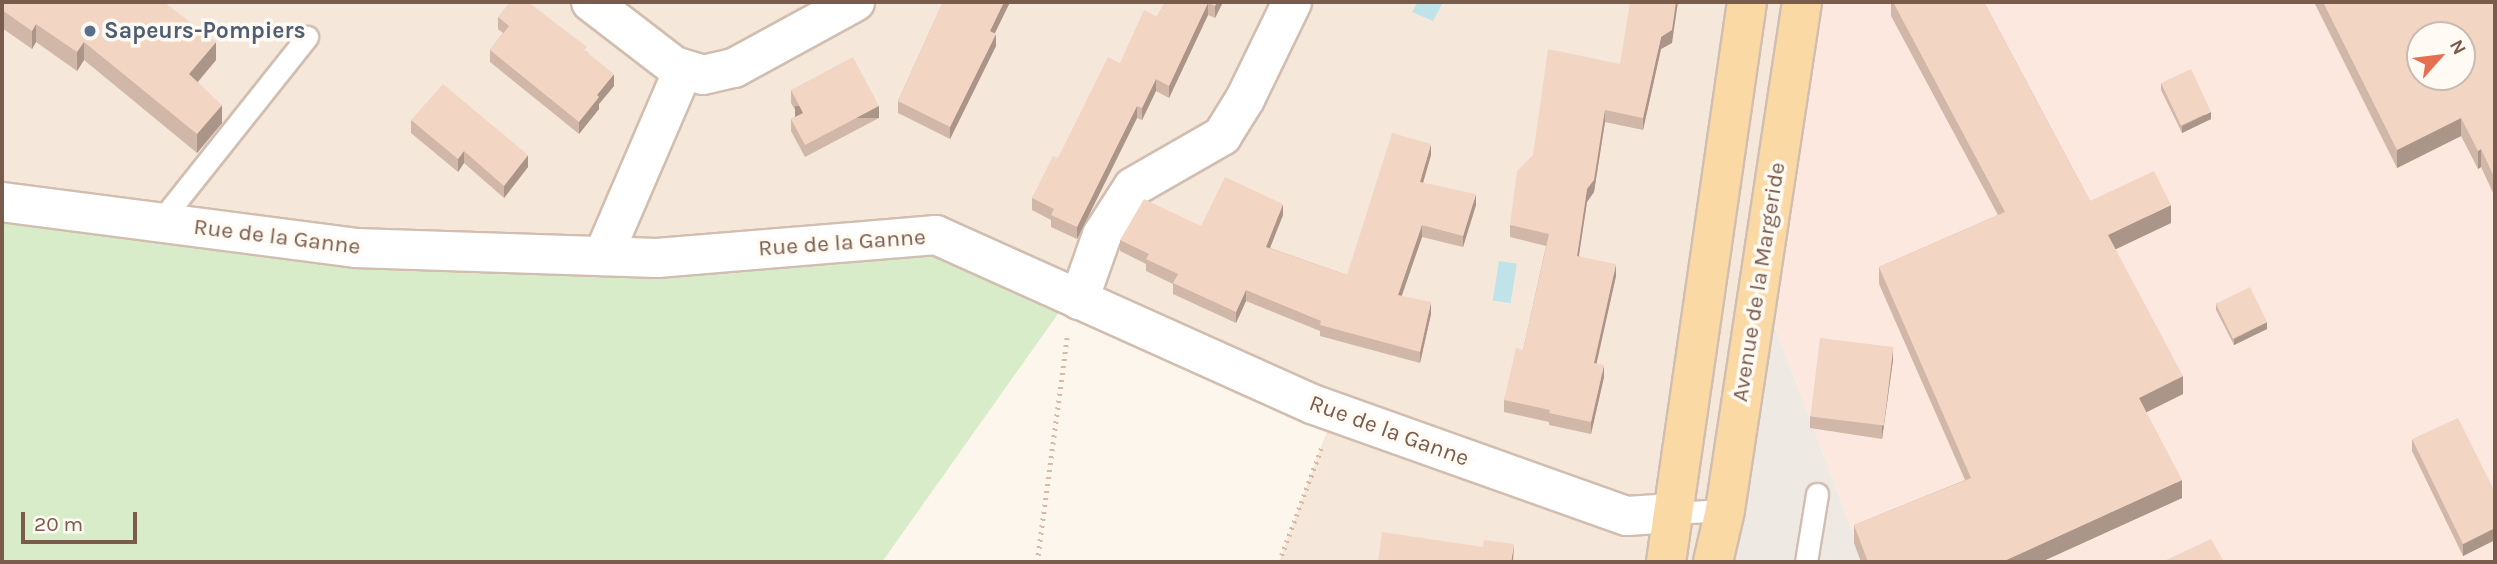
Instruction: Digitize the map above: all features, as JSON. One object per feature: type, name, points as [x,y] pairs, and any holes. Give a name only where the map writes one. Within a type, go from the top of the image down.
[{"type":"main road","points":[[1665,562],[1746,2]]},
{"type":"main road","name":"Avenue de la Margeride","points":[[1713,562],[1725,510],[1802,2]]},
{"type":"street","points":[[591,2],[683,70],[703,75],[734,68],[855,2]]},
{"type":"street","points":[[1075,298],[1102,234],[1133,187],[1222,136],[1245,99],[1292,2]]},
{"type":"street","points":[[603,256],[683,70]]},
{"type":"street","name":"Rue de la Ganne","points":[[2,202],[356,248],[657,258],[936,235],[1334,412],[1627,516],[1673,513]]},
{"type":"lane","points":[[159,223],[307,37]]},
{"type":"lane","points":[[1806,562],[1817,494]]},
{"type":"lane","points":[[1673,513],[1725,510]]},
{"type":"path","points":[[1037,562],[1075,298]]},
{"type":"path","points":[[1279,562],[1334,412]]},
{"type":"shaded area","points":[[2,2],[1815,2],[1707,562],[1279,562],[1334,412],[1079,300],[657,258],[2,203]]},
{"type":"shaded area","points":[[1815,2],[2495,2],[2495,562],[1864,562],[1770,314]]},
{"type":"shaded area","points":[[1770,314],[1864,562],[1707,562]]},
{"type":"green space","points":[[2,202],[356,248],[936,235],[1070,297],[882,562],[2,562]]},
{"type":"water","points":[[1418,2],[1443,2],[1433,21],[1412,12]]},
{"type":"water","points":[[1499,261],[1517,264],[1511,303],[1493,301]]},
{"type":"building","points":[[2,2],[164,2],[216,42],[189,74],[222,105],[197,134],[84,42],[77,52],[36,24],[32,31],[2,10]]},
{"type":"building","points":[[510,2],[528,2],[587,47],[584,50],[614,74],[579,122],[490,50],[509,26],[498,17]]},
{"type":"building","points":[[943,2],[1004,2],[990,31],[996,34],[950,127],[898,101]]},
{"type":"building","points":[[1165,2],[1217,2],[1215,6],[1208,3],[1169,86],[1156,79],[1142,108],[1137,106],[1077,227],[1051,215],[1054,209],[1032,198],[1053,156],[1058,158],[1108,57],[1120,63],[1144,10],[1157,17]]},
{"type":"building","points":[[1630,2],[1676,2],[1672,30],[1661,37],[1643,118],[1605,110],[1594,180],[1587,189],[1577,256],[1616,264],[1594,363],[1604,365],[1591,422],[1504,400],[1516,348],[1523,350],[1549,234],[1510,225],[1517,171],[1533,155],[1548,49],[1620,64]]},
{"type":"building","points":[[1893,2],[1984,2],[2090,201],[2154,171],[2171,205],[2108,235],[2183,376],[2139,398],[2182,480],[2002,562],[1868,562],[1854,525],[1971,478],[1879,267],[2005,212]]},
{"type":"building","points":[[2323,2],[2495,2],[2495,179],[2481,149],[2478,151],[2461,118],[2397,150]]},
{"type":"building","points":[[853,57],[879,106],[805,145],[791,119],[803,113],[791,90]]},
{"type":"building","points":[[2191,69],[2211,112],[2181,126],[2161,83]]},
{"type":"building","points":[[443,84],[528,155],[504,186],[464,151],[458,159],[411,120]]},
{"type":"building","points":[[1392,133],[1431,144],[1420,182],[1476,194],[1463,236],[1422,225],[1398,295],[1431,302],[1420,352],[1320,325],[1321,321],[1246,290],[1236,312],[1173,283],[1178,274],[1146,259],[1149,254],[1120,240],[1144,199],[1201,226],[1225,177],[1283,204],[1266,247],[1347,275]]},
{"type":"building","points":[[2250,287],[2267,322],[2233,339],[2216,304]]},
{"type":"building","points":[[1820,338],[1893,347],[1884,425],[1810,416]]},
{"type":"building","points":[[2458,418],[2495,492],[2495,528],[2463,544],[2412,439]]},
{"type":"building","points":[[1382,532],[1483,547],[1484,540],[1514,544],[1511,562],[1378,562]]},
{"type":"building","points":[[2211,539],[2224,562],[2162,562]]},
{"type":"place","name":"Sapeurs-Pompiers","points":[[90,31]]}]
